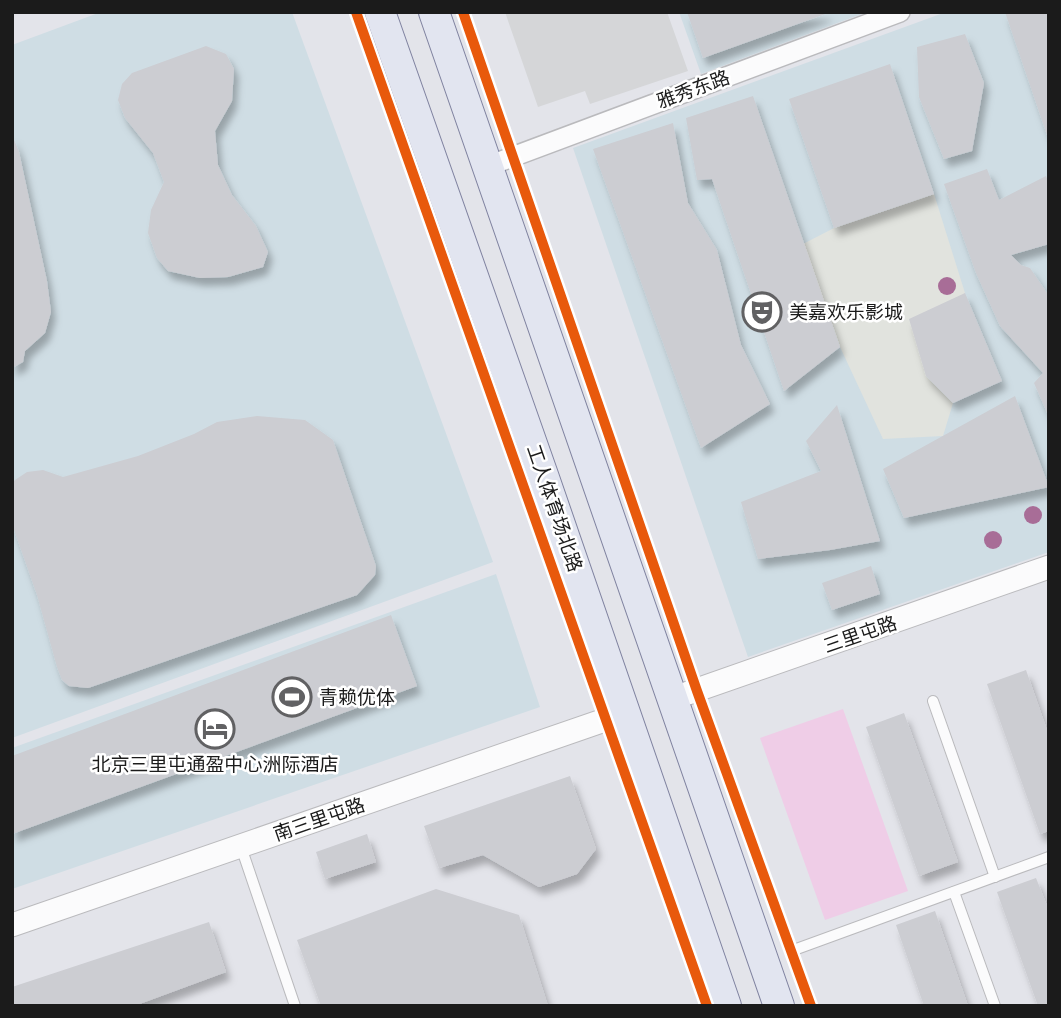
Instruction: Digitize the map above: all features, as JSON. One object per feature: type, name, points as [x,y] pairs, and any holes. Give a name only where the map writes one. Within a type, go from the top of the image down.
[{"type":"main road","name":"工人体育场北路","points":[[380,12],[726,1006]]},
{"type":"main road","points":[[434,12],[779,1006]]},
{"type":"street","name":"雅秀东路","points":[[488,166],[900,12]]},
{"type":"street","name":"三里屯路","points":[[671,699],[1049,567]]},
{"type":"street","name":"南三里屯路","points":[[12,925],[625,713]]},
{"type":"lane","points":[[933,701],[995,877]]},
{"type":"lane","points":[[241,847],[295,1006]]},
{"type":"lane","points":[[791,951],[1049,857]]},
{"type":"lane","points":[[954,892],[995,1006]]},
{"type":"shaded area","points":[[101,12],[292,12],[493,562],[12,738],[12,45]]},
{"type":"shaded area","points":[[505,12],[667,12],[688,71],[590,104],[585,91],[538,107]]},
{"type":"shaded area","points":[[679,12],[867,12],[701,74]]},
{"type":"shaded area","points":[[946,12],[1049,12],[1049,552],[748,657],[573,148]]},
{"type":"shaded area","points":[[934,194],[965,293],[926,376],[953,403],[943,436],[883,439],[840,347],[803,244],[834,228]]},
{"type":"shaded area","points":[[496,574],[540,707],[12,889],[12,748]]},
{"type":"shaded area","points":[[843,709],[908,891],[825,920],[760,738]]},
{"type":"building","points":[[687,12],[828,12],[828,13],[703,58]]},
{"type":"building","points":[[1005,12],[1049,12],[1049,138],[1048,138]]},
{"type":"building","points":[[965,34],[984,83],[972,151],[944,159],[919,97],[917,47]]},
{"type":"building","points":[[206,46],[226,54],[234,69],[232,101],[215,131],[218,165],[232,195],[256,226],[268,252],[263,267],[228,277],[200,278],[168,271],[157,258],[148,233],[151,210],[164,182],[153,153],[125,118],[118,100],[122,84],[132,73]]},
{"type":"building","points":[[890,64],[934,194],[834,228],[789,99]]},
{"type":"building","points":[[753,96],[840,347],[784,391],[712,179],[697,180],[686,118]]},
{"type":"building","points":[[673,123],[688,203],[717,250],[741,345],[770,404],[701,448],[593,149]]},
{"type":"building","points":[[12,135],[19,152],[47,281],[51,312],[45,333],[25,351],[23,362],[12,368]]},
{"type":"building","points":[[987,169],[999,200],[1046,176],[1049,183],[1049,244],[1011,255],[1021,265],[1030,268],[1049,296],[1049,417],[1034,383],[1043,373],[1000,326],[976,273],[944,184]]},
{"type":"building","points":[[965,293],[1002,381],[953,403],[926,376],[909,319]]},
{"type":"building","points":[[1015,396],[1049,487],[904,518],[883,469]]},
{"type":"building","points":[[837,405],[880,541],[758,559],[741,502],[821,471],[806,441]]},
{"type":"building","points":[[257,416],[305,420],[333,440],[376,566],[375,575],[357,595],[88,688],[69,686],[62,680],[57,667],[37,595],[12,524],[12,483],[27,472],[43,470],[63,477],[138,456],[217,422]]},
{"type":"building","points":[[871,566],[880,594],[832,610],[822,583]]},
{"type":"building","points":[[391,615],[417,686],[12,834],[12,756]]},
{"type":"building","points":[[1026,670],[1049,736],[1049,831],[1040,834],[987,684]]},
{"type":"building","points":[[904,713],[958,862],[919,876],[866,727]]},
{"type":"building","points":[[570,776],[596,849],[577,874],[539,887],[483,855],[439,868],[424,826]]},
{"type":"building","points":[[367,834],[376,862],[325,879],[316,852]]},
{"type":"building","points":[[1036,878],[1049,911],[1049,1006],[1038,1006],[997,892]]},
{"type":"building","points":[[436,889],[519,915],[548,1006],[321,1006],[297,940]]},
{"type":"building","points":[[935,911],[968,1006],[924,1006],[896,925]]},
{"type":"building","points":[[209,922],[226,972],[134,1006],[12,1006],[12,987]]},
{"type":"cycle path","points":[[356,12],[707,1006]]},
{"type":"cycle path","points":[[463,12],[697,691],[811,1006]]},
{"type":"place","name":"美嘉欢乐影城","points":[[762,312]]},
{"type":"place","name":"青赖优体","points":[[292,697]]},
{"type":"place","name":"北京三里屯通盈中心洲际酒店","points":[[215,729]]}]
